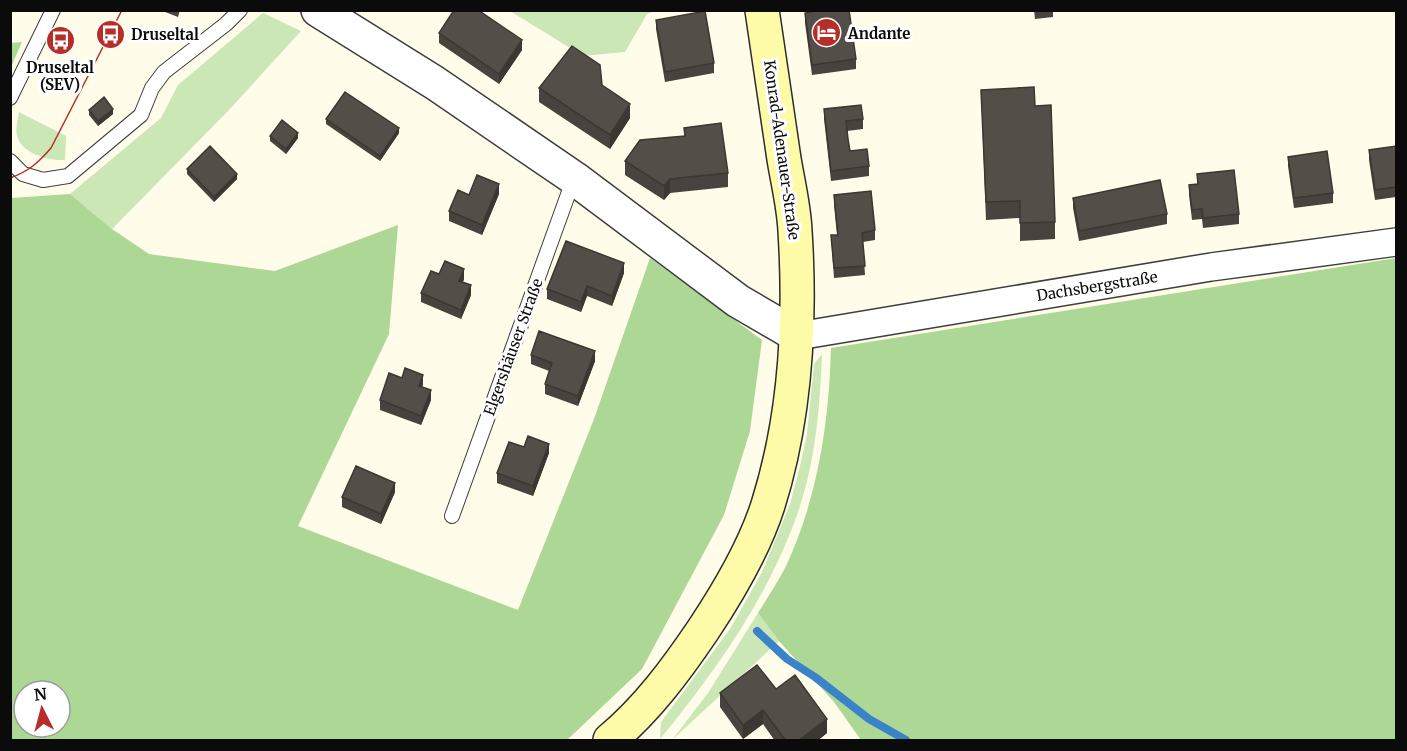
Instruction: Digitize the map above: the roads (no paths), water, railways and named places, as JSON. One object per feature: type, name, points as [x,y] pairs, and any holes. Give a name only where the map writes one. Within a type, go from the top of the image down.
[{"type":"main road","name":"Konrad-Adenauer-Straße","points":[[627,735],[676,670],[724,599],[749,552],[768,506],[783,450],[792,400],[798,336],[795,229],[762,10]]},
{"type":"street","points":[[318,10],[435,83],[574,178],[738,301],[798,336]]},
{"type":"street","name":"Dachsbergstraße","points":[[798,336],[1211,267],[1396,242]]},
{"type":"lane","points":[[10,98],[53,10]]},
{"type":"lane","points":[[10,161],[23,174],[43,180],[68,176],[141,115],[152,88],[164,72],[226,24],[240,10]]},
{"type":"lane","name":"Elgershäuser Straße","points":[[452,516],[574,178]]},
{"type":"waterway","points":[[757,631],[787,659],[815,677],[869,719],[906,740]]},
{"type":"tram line","points":[[10,178],[33,166],[51,148],[122,10]]},
{"type":"place","name":"Andante","points":[[827,33]]},
{"type":"place","name":"Druseltal","points":[[110,34]]},
{"type":"place","name":"Druseltal (SEV)","points":[[60,40]]}]
